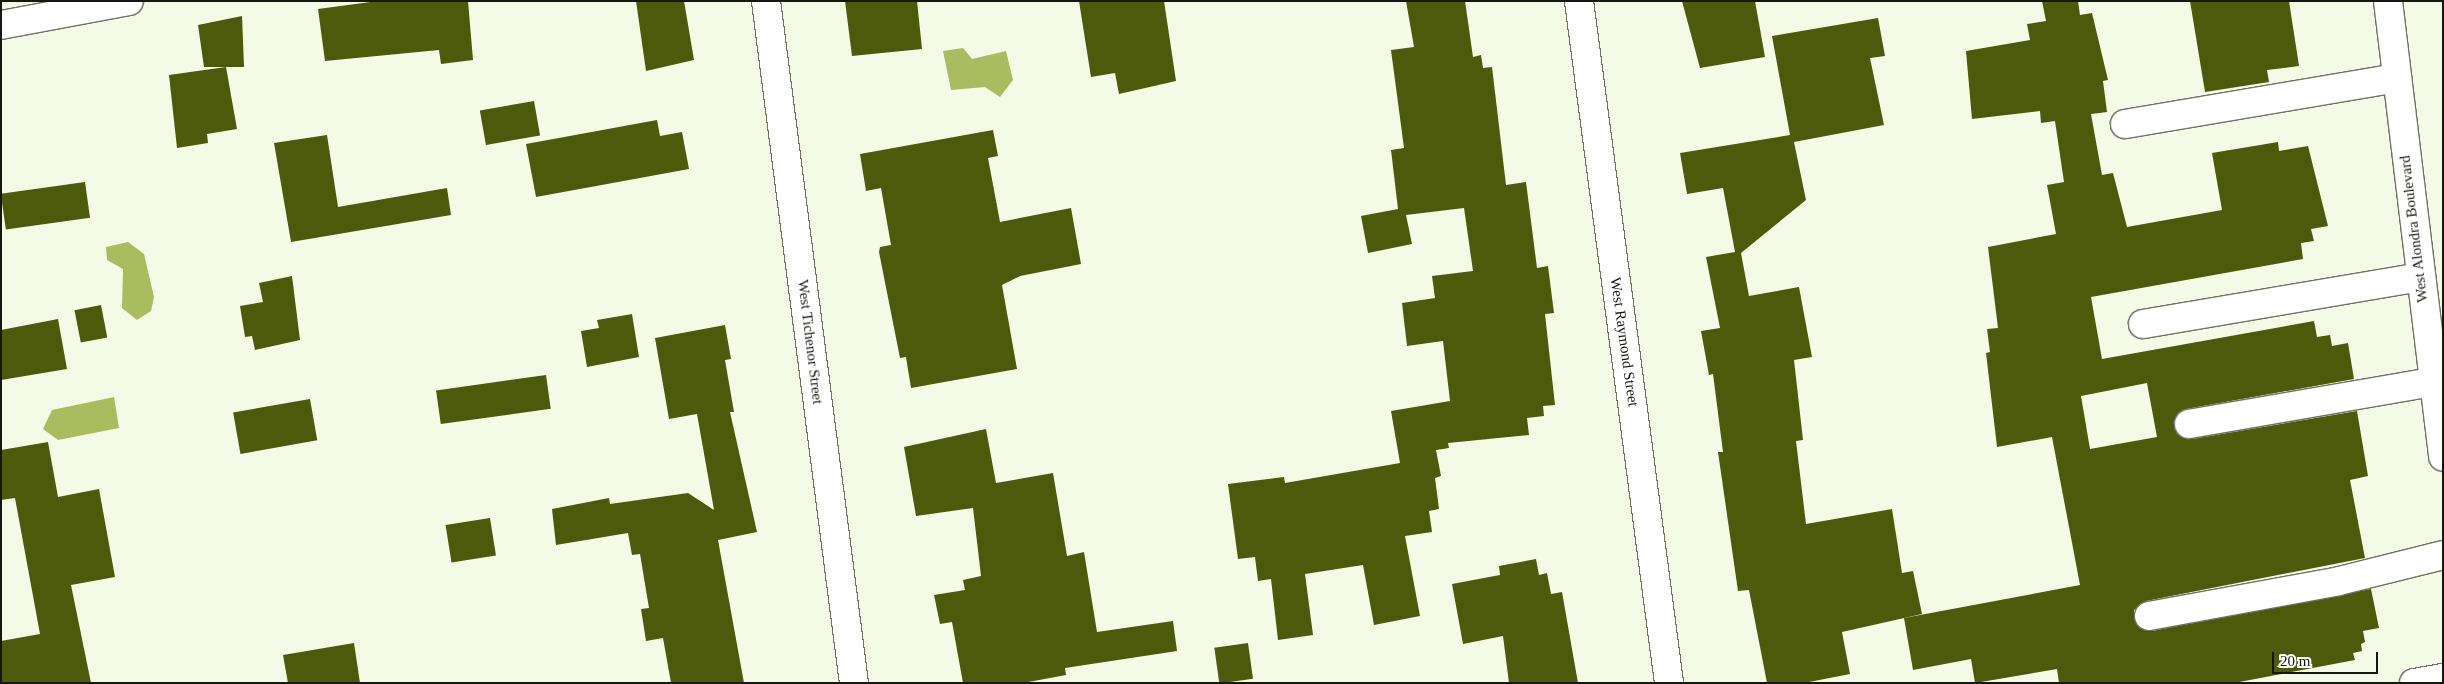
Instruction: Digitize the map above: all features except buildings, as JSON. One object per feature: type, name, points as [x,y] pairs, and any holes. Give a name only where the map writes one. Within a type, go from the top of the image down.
[{"type":"street","points":[[1,24],[129,1]]},
{"type":"street","name":"West Tichenor Street","points":[[766,1],[854,683]]},
{"type":"street","name":"West Raymond Street","points":[[1579,1],[1669,683]]},
{"type":"street","name":"West Alondra Boulevard","points":[[2388,1],[2443,457]]},
{"type":"street","points":[[2125,124],[2396,78]]},
{"type":"street","points":[[2143,324],[2420,277]]},
{"type":"street","points":[[2189,424],[2433,382]]},
{"type":"street","points":[[2149,616],[2339,581],[2443,555]]},
{"type":"street","points":[[2414,683],[2443,678]]},
{"type":"shaded area","points":[[963,48],[972,59],[1006,51],[1013,80],[1000,97],[985,87],[951,90],[943,51]]},
{"type":"shaded area","points":[[128,242],[144,254],[154,297],[151,311],[137,320],[122,308],[123,269],[107,260],[106,247]]},
{"type":"shaded area","points":[[114,397],[119,428],[58,440],[43,429],[52,410]]}]
